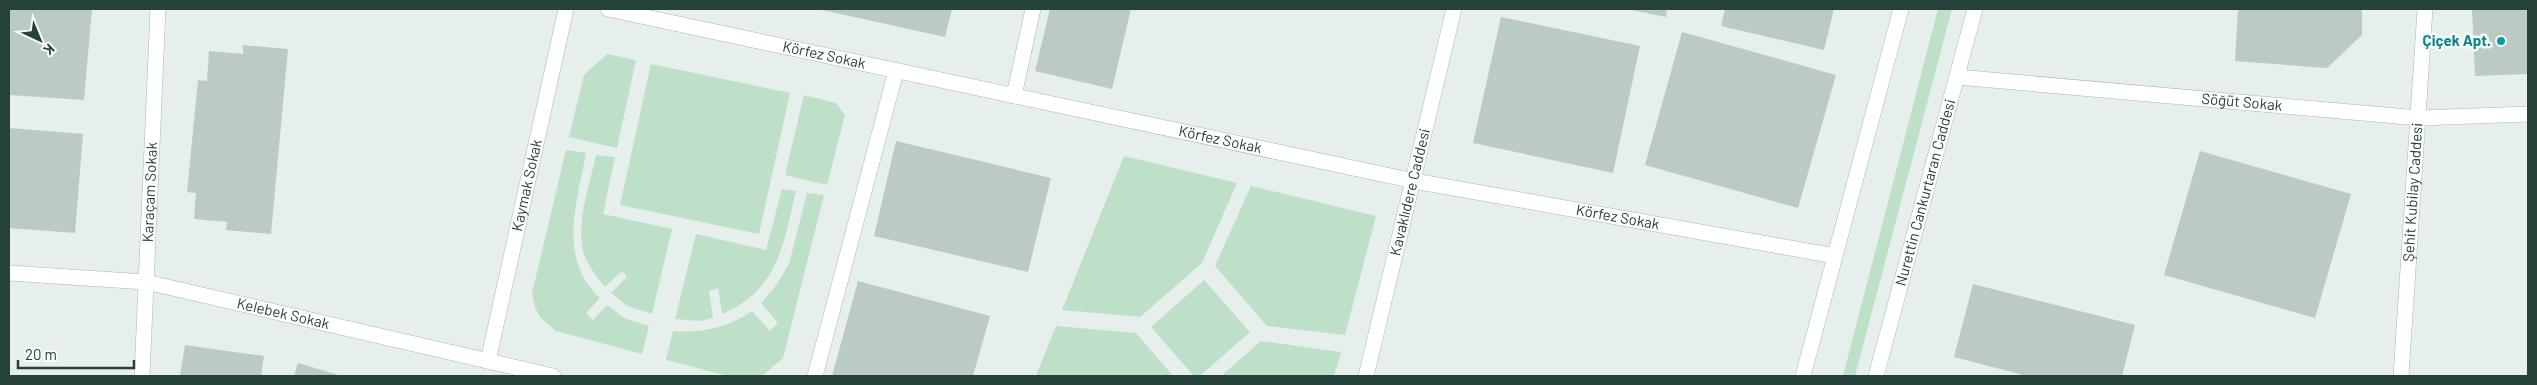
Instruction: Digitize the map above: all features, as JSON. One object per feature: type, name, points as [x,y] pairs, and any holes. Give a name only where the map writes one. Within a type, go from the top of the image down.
[{"type":"street","name":"Karaçam Sokak","points":[[142,376],[158,9]]},
{"type":"street","name":"Kaymak Sokak","points":[[488,361],[566,9]]},
{"type":"street","name":"Körfez Sokak","points":[[608,9],[1414,181],[1835,256]]},
{"type":"street","points":[[1014,96],[1033,9]]},
{"type":"street","name":"Kavaklıdere Caddesi","points":[[1366,376],[1454,9]]},
{"type":"street","points":[[1803,376],[1901,9]]},
{"type":"street","name":"Nurettin Cankurtaran Caddesi","points":[[1876,376],[1975,9]]},
{"type":"street","name":"Şehit Kubilay Caddesi","points":[[2401,376],[2419,118],[2424,9]]},
{"type":"street","points":[[815,376],[896,71]]},
{"type":"street","name":"Söğüt Sokak","points":[[1956,77],[2419,118],[2528,114]]},
{"type":"street","name":"Kelebek Sokak","points":[[9,273],[146,282],[553,376]]},
{"type":"green space","points":[[1938,9],[1952,9],[1855,376],[1843,376]]},
{"type":"green space","points":[[607,54],[636,60],[617,148],[569,137],[584,75]]},
{"type":"green space","points":[[651,64],[790,93],[759,234],[620,205]]},
{"type":"green space","points":[[804,95],[836,103],[845,115],[827,185],[785,175]]},
{"type":"green space","points":[[566,150],[586,153],[575,211],[574,248],[578,266],[587,282],[600,298],[586,313],[593,320],[607,305],[624,318],[649,326],[642,354],[556,331],[540,317],[535,307],[532,293]]},
{"type":"green space","points":[[596,155],[615,157],[603,214],[672,229],[652,314],[627,306],[611,293],[627,277],[622,271],[605,287],[587,261],[583,251],[581,240],[582,216]]},
{"type":"green space","points":[[1124,156],[1237,183],[1202,263],[1140,317],[1062,310]]},
{"type":"green space","points":[[1251,186],[1376,216],[1345,335],[1267,326],[1215,266]]},
{"type":"green space","points":[[782,189],[796,191],[782,247],[767,279],[756,292],[741,304],[722,314],[718,288],[709,291],[713,318],[700,321],[675,319],[696,234],[766,250]]},
{"type":"green space","points":[[807,193],[824,195],[783,358],[762,376],[728,376],[666,360],[673,331],[694,331],[714,328],[733,322],[752,311],[770,331],[778,323],[761,303],[775,287],[789,264]]},
{"type":"green space","points":[[1204,280],[1250,332],[1200,376],[1194,376],[1151,327]]},
{"type":"green space","points":[[1056,326],[1136,333],[1173,376],[1036,376]]},
{"type":"green space","points":[[1261,341],[1341,352],[1334,376],[1221,376]]},
{"type":"building","points":[[9,9],[92,9],[84,100],[9,95]]},
{"type":"building","points":[[818,9],[952,9],[945,37]]},
{"type":"building","points":[[1050,9],[1131,9],[1112,89],[1035,71]]},
{"type":"building","points":[[1627,9],[1667,9],[1666,17]]},
{"type":"building","points":[[1725,9],[1834,9],[1824,50],[1721,26]]},
{"type":"building","points":[[2238,9],[2362,9],[2362,35],[2327,68],[2235,61]]},
{"type":"building","name":"Çiçek Apt.","points":[[2472,9],[2528,9],[2528,74],[2475,76]]},
{"type":"building","points":[[1501,17],[1640,46],[1613,173],[1473,143]]},
{"type":"building","points":[[1682,32],[1836,75],[1798,208],[1645,165]]},
{"type":"building","points":[[243,45],[288,49],[271,234],[226,230],[227,222],[194,219],[196,193],[187,192],[198,80],[207,81],[209,51],[243,54]]},
{"type":"building","points":[[9,128],[83,134],[75,233],[9,228]]},
{"type":"building","points":[[896,141],[1051,178],[1028,272],[874,236]]},
{"type":"building","points":[[2200,151],[2351,194],[2315,318],[2164,275]]},
{"type":"building","points":[[858,281],[990,316],[973,376],[832,376]]},
{"type":"building","points":[[1973,284],[2135,325],[2122,376],[2027,376],[1954,357]]},
{"type":"building","points":[[185,345],[264,356],[261,376],[180,376]]},
{"type":"building","points":[[298,363],[342,376],[294,376]]},
{"type":"place","name":"Çiçek Apt.","points":[[2501,41]]}]
